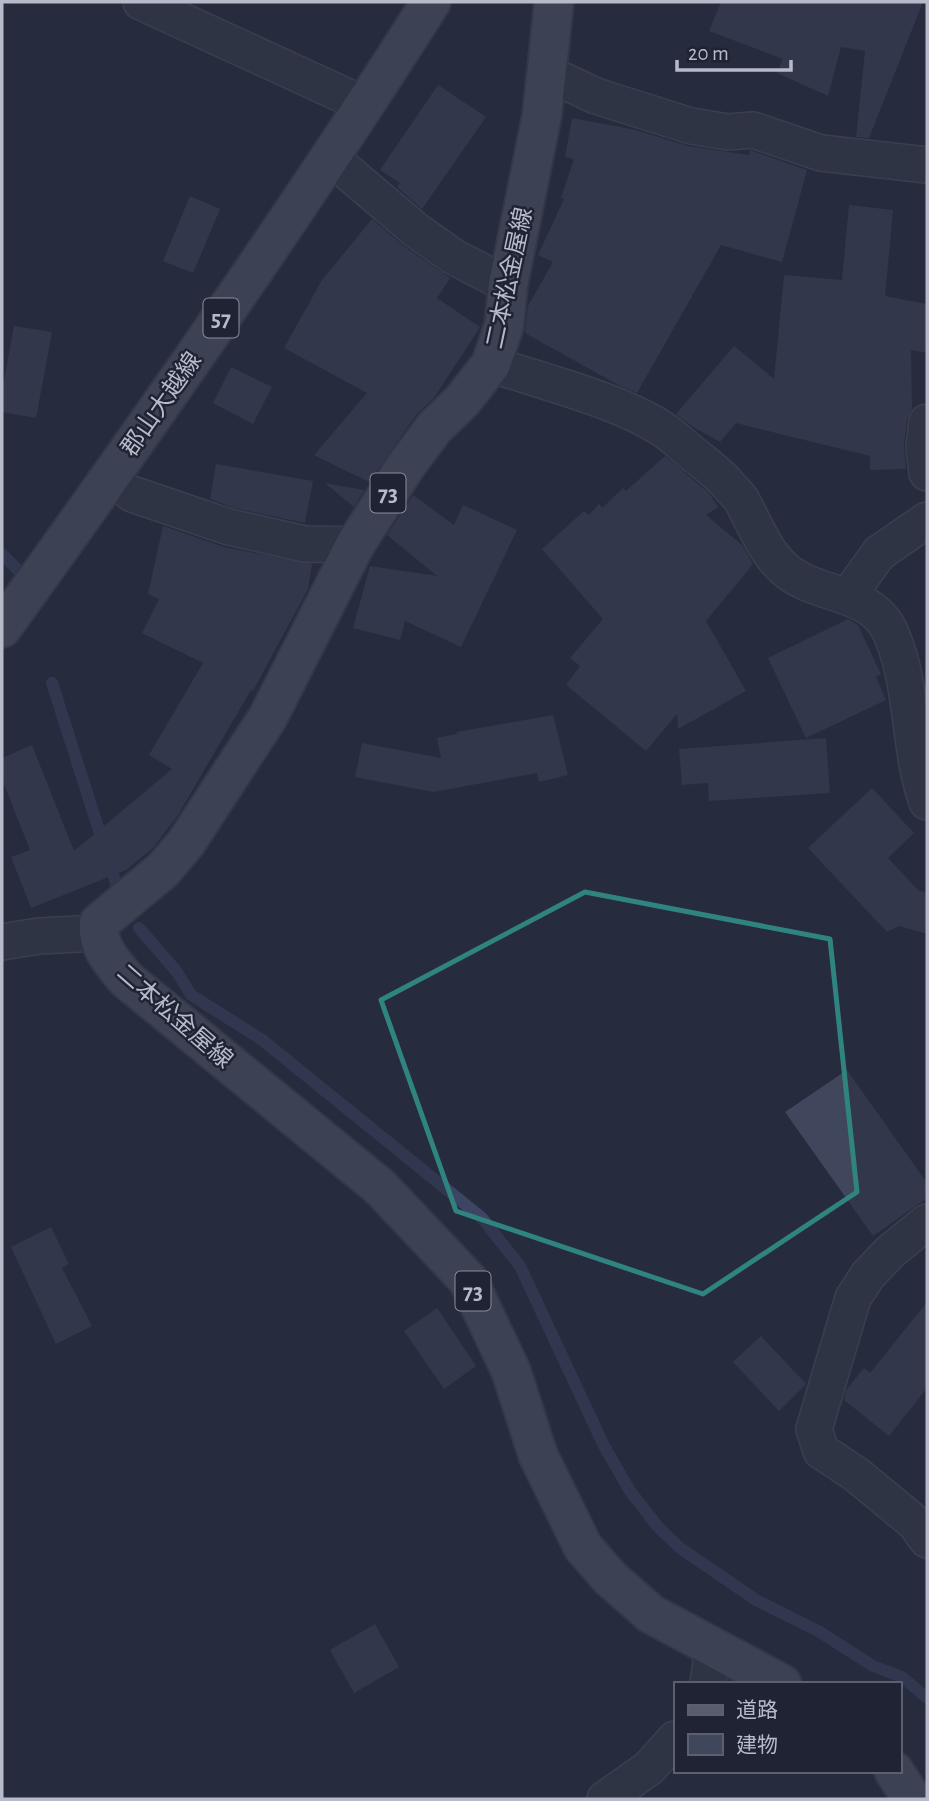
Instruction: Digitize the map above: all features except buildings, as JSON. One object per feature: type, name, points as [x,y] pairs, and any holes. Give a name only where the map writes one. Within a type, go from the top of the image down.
[{"type":"main road","name":"郡山大越線","points":[[2,628],[135,442],[331,158],[431,2]]},
{"type":"main road","name":"二本松金屋線","points":[[554,2],[542,115],[508,285],[504,326],[491,364],[462,401],[419,447],[355,545],[268,717],[201,821],[163,870],[99,923],[98,933],[104,953],[125,979],[380,1187],[468,1280],[511,1371],[538,1455],[583,1547],[610,1578],[711,1666],[774,1682]]},
{"type":"main road","points":[[895,1773],[912,1799]]},
{"type":"street","points":[[141,2],[365,105]]},
{"type":"street","points":[[545,72],[596,96],[691,126],[728,132],[753,130],[821,153],[927,165]]},
{"type":"street","points":[[331,158],[417,231],[454,257],[508,285]]},
{"type":"street","points":[[491,364],[614,406],[664,430],[714,470],[741,500],[768,551],[787,572],[821,591],[848,596],[864,603],[877,614],[892,636],[905,684],[912,735],[927,802]]},
{"type":"street","points":[[927,422],[924,447],[927,473]]},
{"type":"street","points":[[132,494],[229,527],[305,544],[355,545]]},
{"type":"street","points":[[848,596],[879,553],[927,520]]},
{"type":"street","points":[[2,942],[39,936],[98,933]]},
{"type":"street","points":[[927,1222],[890,1252],[868,1275],[853,1298],[814,1429],[821,1451],[874,1488],[915,1523],[927,1540]]},
{"type":"street","points":[[605,1799],[649,1768],[674,1740]]},
{"type":"highlighted area","points":[[585,892],[830,939],[857,1192],[703,1294],[456,1211],[381,1000]]},
{"type":"waterway","points":[[2,554],[22,574]]},
{"type":"waterway","points":[[52,683],[117,887]]},
{"type":"waterway","points":[[139,928],[177,972],[191,995],[261,1039],[482,1218],[520,1266],[604,1446],[630,1491],[659,1528],[680,1548],[756,1600],[818,1631],[873,1666],[902,1677],[927,1698]]}]
